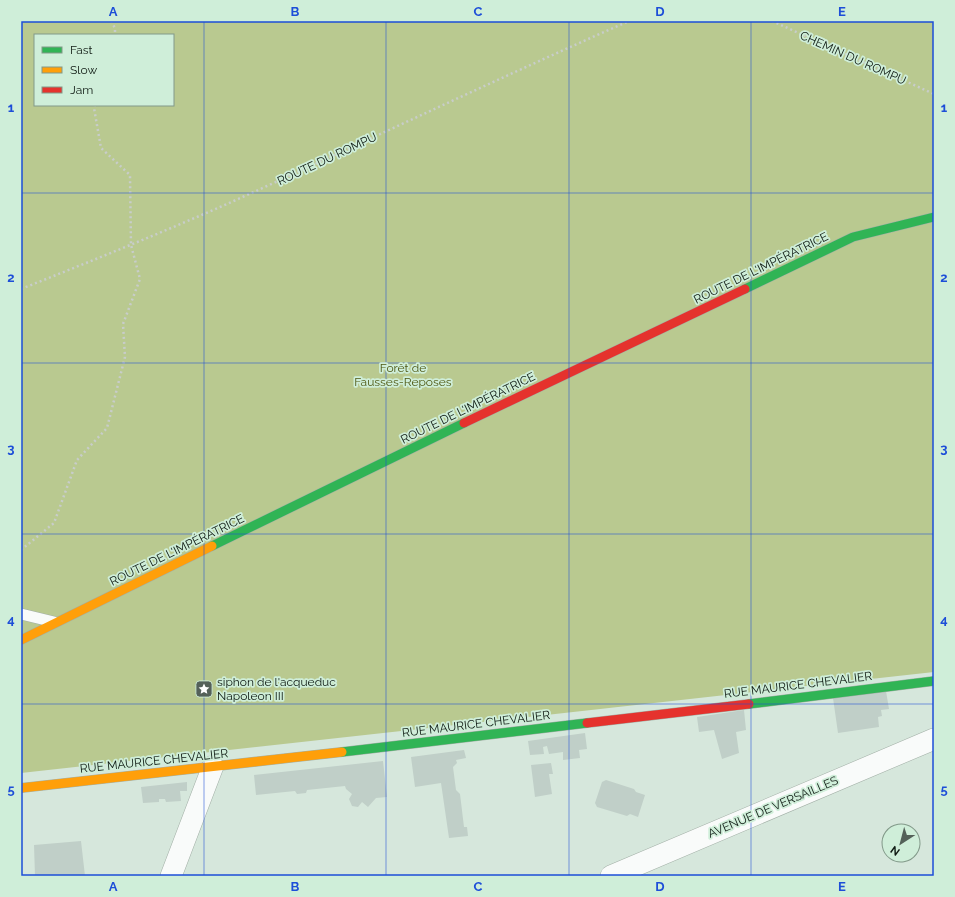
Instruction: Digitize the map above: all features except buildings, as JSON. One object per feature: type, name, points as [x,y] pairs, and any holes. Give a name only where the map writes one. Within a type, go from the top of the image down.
[{"type":"street","name":"ROUTE DE L'IMPÉRATRICE","points":[[21,640],[496,407],[853,237],[934,217]]},
{"type":"street","name":"RUE MAURICE CHEVALIER","points":[[21,788],[506,733],[934,681]]},
{"type":"street","name":"AVENUE DE VERSAILLES","points":[[611,876],[934,739]]},
{"type":"street","points":[[171,876],[213,766]]},
{"type":"lane","points":[[21,614],[57,623]]},
{"type":"path","points":[[111,21],[115,28],[115,34]]},
{"type":"path","name":"ROUTE DU ROMPU","points":[[21,289],[131,245],[266,186],[524,67],[629,21]]},
{"type":"path","name":"CHEMIN DU ROMPU","points":[[772,21],[934,94]]},
{"type":"path","points":[[21,550],[54,522],[77,460],[107,428],[125,357],[122,324],[140,279],[131,245],[130,175],[101,148],[95,106]]},
{"type":"green space","name":"Forêt de Fausses-Reposes","points":[[21,21],[934,21],[934,672],[21,773]]},
{"type":"traffic: fast","points":[[745,289],[853,237],[934,217]]},
{"type":"traffic: fast","points":[[212,546],[464,423]]},
{"type":"traffic: fast","points":[[749,704],[934,681]]},
{"type":"traffic: fast","points":[[342,752],[587,723]]},
{"type":"traffic: slow","points":[[21,640],[212,546]]},
{"type":"traffic: slow","points":[[21,788],[342,752]]},
{"type":"traffic: jam","points":[[464,423],[745,289]]},
{"type":"traffic: jam","points":[[587,723],[749,704]]},
{"type":"place","name":"siphon de l'acqueduc Napoleon III","points":[[204,689]]}]
